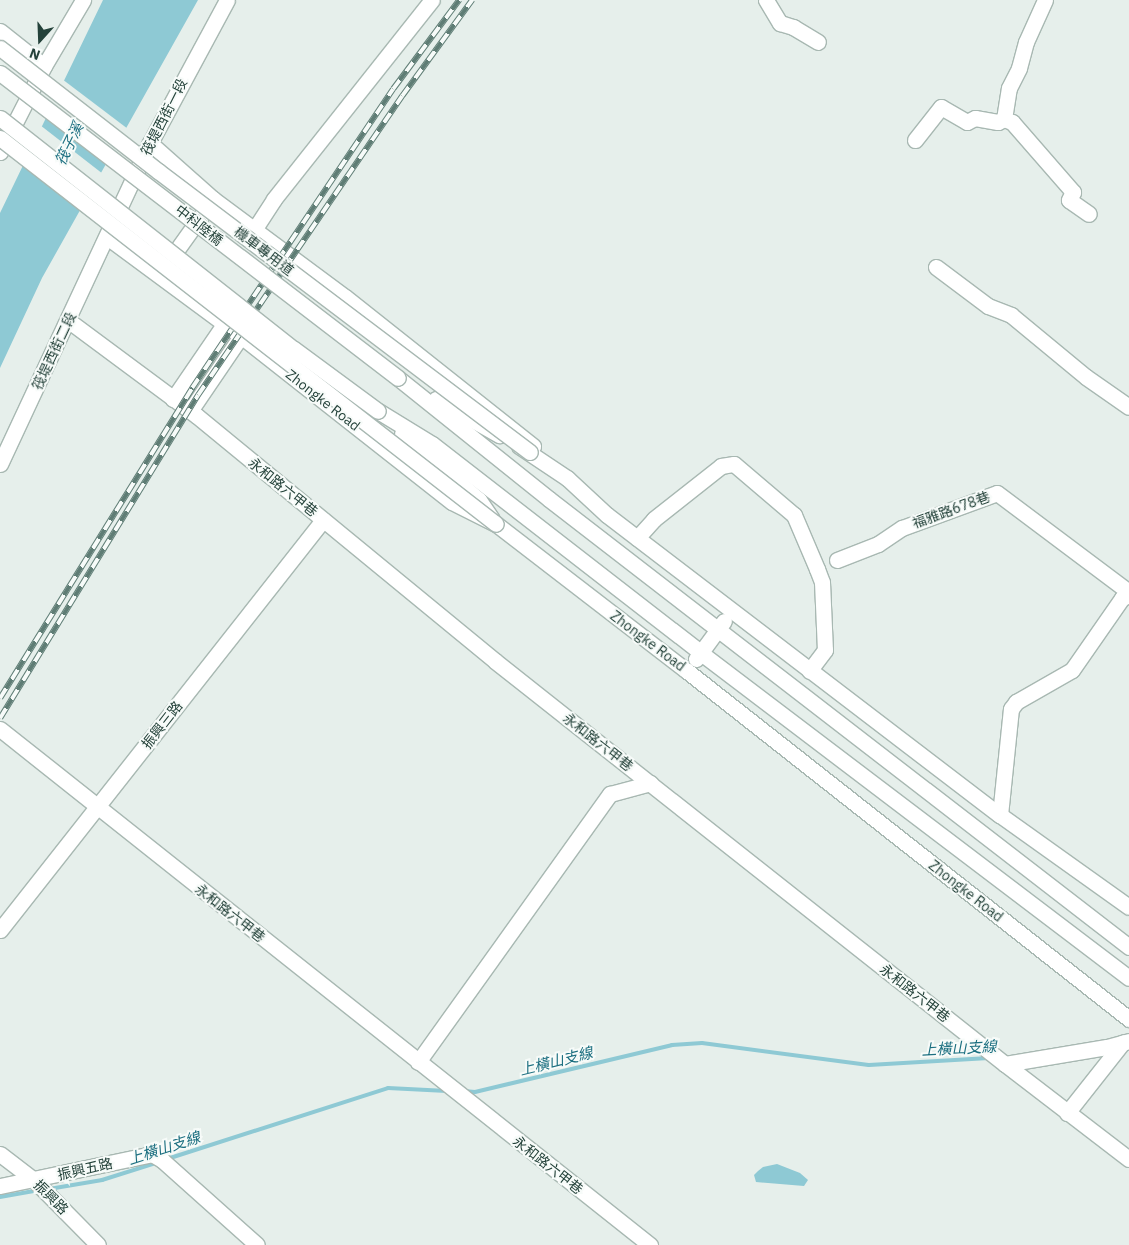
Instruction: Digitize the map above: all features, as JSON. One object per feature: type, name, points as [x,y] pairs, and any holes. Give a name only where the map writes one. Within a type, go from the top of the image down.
[{"type":"street","points":[[0,152],[44,66],[83,0]]},
{"type":"street","name":"筏堤西街一段","points":[[107,237],[150,144],[227,0]]},
{"type":"street","points":[[254,230],[286,184],[432,0]]},
{"type":"street","points":[[766,0],[780,23],[793,27],[818,42]]},
{"type":"street","points":[[1004,119],[1009,88],[1019,68],[1026,42],[1045,0]]},
{"type":"street","points":[[0,30],[44,66]]},
{"type":"street","name":"機車專用道","points":[[0,48],[150,165],[530,452]]},
{"type":"street","name":"中科陸橋","points":[[0,73],[398,378]]},
{"type":"street","points":[[915,140],[941,107],[967,122],[975,118],[998,122],[1004,119],[1012,122],[1073,192],[1069,200],[1089,214]]},
{"type":"street","points":[[0,118],[294,350],[378,411],[479,500],[496,524]]},
{"type":"street","points":[[0,138],[496,524]]},
{"type":"street","points":[[150,144],[213,199],[346,297],[491,411],[533,446],[607,515],[1000,815],[1129,907]]},
{"type":"street","points":[[158,275],[213,199]]},
{"type":"street","name":"Zhongke Road","points":[[107,237],[241,336],[452,502],[496,524],[687,671],[1129,1019]]},
{"type":"street","name":"筏堤西街二段","points":[[0,464],[107,237]]},
{"type":"street","points":[[936,267],[988,306],[1011,315],[1086,377],[1129,407]]},
{"type":"street","name":"永和路六甲巷","points":[[69,321],[190,411],[495,661],[1067,1113],[1129,1159]]},
{"type":"street","points":[[173,398],[224,323]]},
{"type":"street","points":[[190,411],[241,336]]},
{"type":"street","points":[[398,378],[530,452],[567,478]]},
{"type":"street","points":[[398,378],[549,499],[1129,947]]},
{"type":"street","name":"Zhongke Road","points":[[378,411],[432,444],[700,652],[1129,978]]},
{"type":"street","points":[[637,538],[654,519],[721,466],[734,464],[794,515],[822,582],[825,650],[809,671]]},
{"type":"street","name":"福雅路678巷","points":[[837,560],[878,544],[902,528],[997,493],[1129,594]]},
{"type":"street","name":"振興三路","points":[[0,930],[323,520]]},
{"type":"street","points":[[1000,815],[1011,709],[1016,702],[1072,670],[1122,598],[1129,594]]},
{"type":"street","points":[[687,671],[731,610]]},
{"type":"street","name":"永和路六甲巷","points":[[0,728],[650,1245]]},
{"type":"street","points":[[418,1062],[610,794],[650,783]]},
{"type":"street","points":[[1005,1064],[1107,1047],[1126,1041]]},
{"type":"street","points":[[1067,1113],[1126,1041]]},
{"type":"street","name":"振興路","points":[[0,1154],[34,1180],[98,1245]]},
{"type":"street","name":"振興五路","points":[[0,1186],[152,1154],[162,1160],[257,1245]]},
{"type":"water","name":"筏子溪","points":[[103,0],[198,0],[42,278],[0,368],[0,213]]},
{"type":"water","points":[[777,1164],[800,1173],[808,1180],[804,1186],[756,1182],[754,1175],[758,1171],[763,1167]]},
{"type":"pier","points":[[62,79],[128,129],[108,166],[44,117]]},
{"type":"pier","points":[[40,125],[103,174],[83,211],[21,163]]},
{"type":"waterway","name":"上橫山支線","points":[[464,1091],[475,1092],[672,1045],[702,1043],[869,1065],[989,1058]]},
{"type":"waterway","name":"上橫山支線","points":[[167,1159],[388,1088],[447,1091]]},
{"type":"waterway","name":"上橫山支線","points":[[49,1189],[102,1180],[156,1163]]},
{"type":"waterway","name":"上橫山支線","points":[[0,1197],[39,1190]]},
{"type":"railway","points":[[0,698],[192,388],[393,89],[459,0]]},
{"type":"railway","points":[[0,718],[198,395],[402,96],[472,0]]}]
